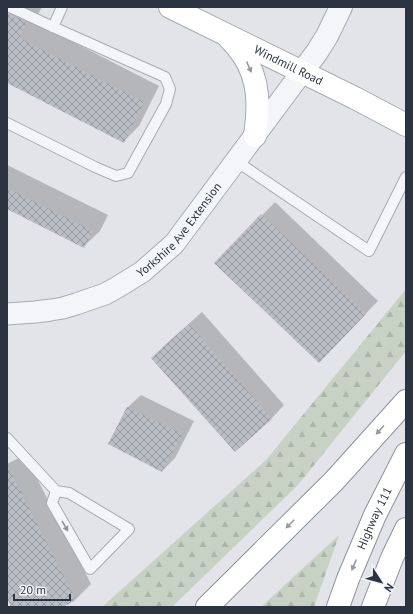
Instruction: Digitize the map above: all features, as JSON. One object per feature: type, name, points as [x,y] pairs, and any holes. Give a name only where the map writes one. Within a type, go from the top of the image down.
[{"type":"main road","name":"Windmill Road","points":[[170,7],[355,98],[406,125]]},
{"type":"main road","points":[[227,35],[243,55],[251,70],[255,84],[258,100],[258,118],[255,136]]},
{"type":"main road","points":[[207,607],[334,481],[406,401]]},
{"type":"main road","name":"Highway 111","points":[[338,607],[375,516],[406,454]]},
{"type":"main road","points":[[373,607],[392,558],[406,529]]},
{"type":"street","points":[[302,72],[327,36],[342,7]]},
{"type":"street","name":"Yorkshire Ave Extension","points":[[7,314],[51,310],[76,304],[105,294],[142,272],[174,244],[302,72]]},
{"type":"lane","points":[[7,123],[116,176],[128,173],[166,104],[170,89],[165,77],[10,7]]},
{"type":"lane","points":[[53,26],[62,7]]},
{"type":"lane","points":[[236,161],[369,251],[406,177]]},
{"type":"lane","points":[[7,438],[56,491],[69,493],[129,529],[90,569],[52,503],[56,491]]},
{"type":"green space","points":[[406,289],[406,351],[298,485],[172,607],[102,607],[266,460]]},
{"type":"green space","points":[[339,535],[314,607],[261,607]]},
{"type":"building","points":[[7,13],[27,22],[19,38],[144,102],[124,143],[7,83]]},
{"type":"building","points":[[7,188],[93,231],[84,248],[7,209]]},
{"type":"building","points":[[261,214],[366,314],[319,363],[214,263]]},
{"type":"building","points":[[189,324],[272,419],[235,452],[151,358]]},
{"type":"building","points":[[127,407],[182,434],[162,472],[108,444]]},
{"type":"building","points":[[7,465],[76,600],[63,607],[11,607],[7,598]]}]
